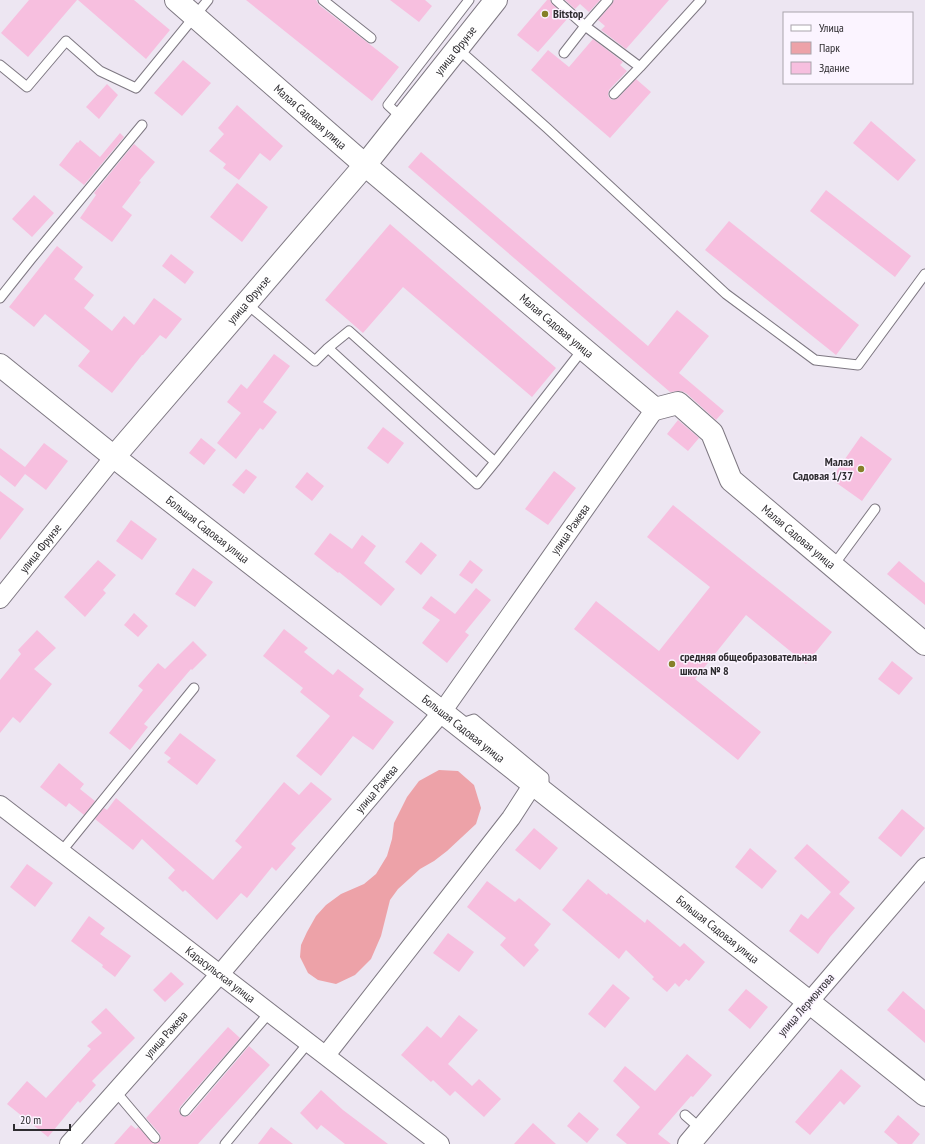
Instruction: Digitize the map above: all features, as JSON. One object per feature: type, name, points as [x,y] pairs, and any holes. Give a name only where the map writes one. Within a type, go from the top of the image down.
[{"type":"street","name":"Малая Садовая улица","points":[[176,0],[365,165],[655,409],[678,403],[712,433],[731,480],[925,644]]},
{"type":"street","name":"улица Фрунзе","points":[[0,599],[114,457],[365,165],[402,118],[417,84],[458,48],[496,0]]},
{"type":"street","name":"Большая Садовая улица","points":[[0,365],[114,457],[538,788],[925,1095]]},
{"type":"street","name":"улица Ражева","points":[[69,1144],[449,718],[655,409]]},
{"type":"street","points":[[326,1055],[511,818],[538,788]]},
{"type":"street","name":"Карасульская улица","points":[[0,805],[440,1144]]},
{"type":"street","name":"улица Лермонтова","points":[[695,1136],[925,867]]},
{"type":"lane","points":[[0,65],[27,87],[66,41],[100,71],[136,88],[208,0]]},
{"type":"lane","points":[[323,0],[371,38]]},
{"type":"lane","points":[[417,84],[469,0]]},
{"type":"lane","points":[[556,0],[585,26],[640,67]]},
{"type":"lane","points":[[564,53],[608,0]]},
{"type":"lane","points":[[614,94],[701,0]]},
{"type":"lane","points":[[458,48],[726,294],[815,360],[858,365],[925,274]]},
{"type":"lane","points":[[0,298],[31,258],[142,125]]},
{"type":"lane","points":[[247,304],[314,361],[349,331],[495,462]]},
{"type":"lane","points":[[328,348],[477,484],[583,349]]},
{"type":"lane","points":[[833,566],[875,509]]},
{"type":"lane","points":[[61,852],[194,688]]},
{"type":"lane","points":[[185,1111],[270,1012]]},
{"type":"lane","points":[[225,1144],[309,1042]]},
{"type":"lane","points":[[116,1092],[155,1138]]},
{"type":"lane","points":[[685,1115],[695,1136]]},
{"type":"green space","points":[[439,770],[458,771],[474,785],[481,808],[476,824],[447,851],[420,869],[398,889],[390,900],[381,936],[371,959],[355,975],[336,984],[318,980],[308,973],[300,957],[301,945],[316,916],[326,905],[341,894],[364,884],[376,874],[387,856],[392,839],[394,823],[407,797],[419,781]]},
{"type":"building","points":[[29,0],[77,0],[28,57],[1,33]]},
{"type":"building","points":[[78,0],[134,0],[170,30],[146,59]]},
{"type":"building","points":[[246,0],[316,0],[319,5],[399,67],[372,101]]},
{"type":"building","points":[[390,0],[425,0],[432,6],[419,22]]},
{"type":"building","points":[[547,0],[550,0],[552,4],[568,18],[538,52],[517,35]]},
{"type":"building","points":[[565,0],[600,0],[589,12],[580,4],[575,9]]},
{"type":"building","points":[[614,0],[669,0],[626,49],[601,30],[605,26],[598,20]]},
{"type":"building","points":[[593,39],[623,62],[620,65],[627,71],[609,90],[608,95],[610,99],[613,100],[618,98],[636,79],[651,92],[610,138],[531,70],[548,50],[569,67]]},
{"type":"building","points":[[183,60],[211,83],[182,116],[154,93]]},
{"type":"building","points":[[107,84],[118,95],[99,119],[86,107]]},
{"type":"building","points":[[237,105],[283,146],[270,161],[260,153],[239,180],[223,168],[226,164],[209,151],[224,134],[218,128]]},
{"type":"building","points":[[871,121],[916,160],[898,181],[853,143]]},
{"type":"building","points":[[120,133],[124,137],[84,185],[59,165],[80,140],[100,157]]},
{"type":"building","points":[[134,144],[155,162],[139,181],[141,182],[122,207],[132,215],[112,242],[80,218],[96,195],[94,193]]},
{"type":"building","points":[[421,152],[648,346],[677,310],[709,336],[679,373],[724,411],[716,420],[686,393],[681,391],[670,392],[408,167]]},
{"type":"building","points":[[237,183],[268,207],[242,242],[210,217]]},
{"type":"building","points":[[826,190],[911,256],[895,277],[810,211]]},
{"type":"building","points":[[34,195],[54,213],[32,237],[12,219]]},
{"type":"building","points":[[729,221],[859,325],[836,355],[705,250]]},
{"type":"building","points":[[390,224],[556,368],[532,397],[403,287],[363,333],[325,300]]},
{"type":"building","points":[[57,246],[83,267],[74,279],[94,295],[84,308],[112,331],[124,316],[134,325],[154,298],[182,319],[166,339],[160,335],[112,393],[78,366],[90,351],[45,314],[34,327],[9,307]]},
{"type":"building","points":[[171,254],[194,272],[185,284],[162,266]]},
{"type":"building","points":[[274,354],[290,366],[263,402],[277,412],[263,430],[260,428],[236,459],[217,443],[241,413],[227,402],[241,384],[247,389]]},
{"type":"building","points":[[678,420],[699,438],[688,451],[667,434]]},
{"type":"building","points":[[383,427],[404,443],[388,464],[367,448]]},
{"type":"building","name":"Малая Садовая 1/37","points":[[861,436],[892,459],[862,501],[831,479]]},
{"type":"building","points":[[201,438],[216,450],[204,465],[189,453]]},
{"type":"building","points":[[44,443],[68,461],[46,490],[25,474],[15,487],[0,475],[0,448],[25,467]]},
{"type":"building","points":[[246,469],[257,477],[244,494],[232,485]]},
{"type":"building","points":[[554,471],[576,488],[548,525],[525,509]]},
{"type":"building","points":[[307,472],[324,486],[312,501],[295,487]]},
{"type":"building","points":[[0,491],[24,509],[0,540]]},
{"type":"building","points":[[673,505],[832,632],[806,664],[746,615],[695,679],[761,732],[738,760],[574,629],[596,601],[659,651],[710,587],[647,537]]},
{"type":"building","points":[[131,520],[157,539],[142,560],[116,541]]},
{"type":"building","points":[[330,533],[352,549],[362,535],[376,546],[364,563],[395,589],[381,606],[314,554]]},
{"type":"building","points":[[421,542],[437,555],[421,575],[405,562]]},
{"type":"building","points":[[98,560],[116,575],[103,590],[106,593],[85,617],[64,597]]},
{"type":"building","points":[[470,560],[483,570],[472,584],[459,575]]},
{"type":"building","points":[[899,561],[925,583],[925,605],[887,574]]},
{"type":"building","points":[[193,568],[213,582],[195,607],[175,594]]},
{"type":"building","points":[[476,588],[491,600],[465,632],[469,635],[447,663],[422,643],[440,620],[422,608],[431,596],[455,614]]},
{"type":"building","points":[[134,613],[148,626],[138,637],[124,625]]},
{"type":"building","points":[[284,629],[308,648],[304,652],[333,675],[338,669],[364,689],[359,696],[394,722],[373,750],[353,736],[321,776],[296,756],[330,716],[300,692],[303,688],[263,656]]},
{"type":"building","points":[[37,630],[56,648],[34,669],[52,684],[20,723],[13,717],[0,733],[0,680],[21,654],[18,650]]},
{"type":"building","points":[[193,641],[207,655],[192,670],[191,669],[144,724],[148,727],[130,750],[109,733],[143,690],[138,686],[158,663],[165,669]]},
{"type":"building","points":[[892,661],[913,678],[899,695],[878,679]]},
{"type":"building","points":[[180,733],[216,760],[197,785],[167,762],[171,758],[164,753]]},
{"type":"building","points":[[59,763],[84,784],[80,789],[95,801],[84,815],[69,803],[66,807],[40,787]]},
{"type":"building","points":[[284,782],[299,795],[311,782],[332,799],[291,844],[296,848],[276,871],[272,867],[247,898],[241,893],[217,920],[185,890],[183,892],[168,878],[175,870],[142,839],[133,850],[95,819],[104,808],[107,810],[116,798],[213,880],[242,847],[235,841]]},
{"type":"building","points":[[902,809],[925,828],[901,857],[878,838]]},
{"type":"building","points":[[534,828],[558,848],[540,870],[515,850]]},
{"type":"building","points":[[807,844],[850,882],[839,894],[855,908],[830,937],[818,954],[789,931],[801,914],[808,919],[831,892],[794,858]]},
{"type":"building","points":[[750,848],[777,871],[762,889],[735,867]]},
{"type":"building","points":[[27,864],[53,883],[35,907],[10,887]]},
{"type":"building","points":[[588,879],[645,923],[647,919],[680,947],[684,943],[705,962],[689,981],[686,979],[679,987],[675,983],[667,992],[652,979],[654,977],[626,950],[619,959],[562,910]]},
{"type":"building","points":[[487,881],[515,902],[519,898],[551,924],[534,945],[539,950],[524,967],[500,945],[506,938],[467,907]]},
{"type":"building","points":[[89,916],[105,928],[100,934],[131,956],[115,977],[102,967],[103,965],[71,941]]},
{"type":"building","points":[[448,933],[474,952],[459,972],[433,953]]},
{"type":"building","points":[[171,972],[184,984],[165,1002],[153,990]]},
{"type":"building","points":[[613,984],[630,998],[605,1028],[588,1014]]},
{"type":"building","points":[[746,989],[768,1007],[750,1029],[728,1010]]},
{"type":"building","points":[[903,991],[925,1010],[925,1043],[887,1010]]},
{"type":"building","points":[[106,1008],[135,1038],[92,1081],[96,1085],[80,1103],[78,1101],[48,1137],[7,1104],[27,1081],[46,1098],[91,1049],[87,1046],[102,1033],[91,1022]]},
{"type":"building","points":[[459,1015],[478,1030],[448,1064],[472,1086],[479,1079],[501,1099],[484,1117],[455,1091],[450,1096],[433,1080],[431,1082],[401,1055],[427,1026],[441,1038]]},
{"type":"building","points":[[228,1027],[240,1038],[180,1107],[179,1110],[181,1115],[184,1117],[190,1115],[249,1046],[270,1065],[198,1144],[114,1144],[131,1125],[136,1129],[138,1127],[153,1143],[161,1140],[160,1134],[146,1118]]},
{"type":"building","points":[[687,1054],[712,1075],[693,1097],[691,1096],[658,1134],[671,1144],[627,1144],[616,1135],[640,1107],[613,1081],[625,1066],[655,1091]]},
{"type":"building","points":[[841,1069],[861,1086],[844,1105],[840,1101],[810,1135],[795,1122]]},
{"type":"building","points":[[321,1090],[343,1110],[388,1144],[345,1144],[321,1125],[317,1130],[300,1113]]},
{"type":"building","points":[[579,1112],[599,1129],[587,1143],[567,1126]]},
{"type":"building","points":[[898,1115],[920,1134],[912,1144],[898,1144],[884,1132]]},
{"type":"building","points":[[533,1123],[556,1144],[514,1144]]},
{"type":"building","points":[[271,1127],[293,1144],[258,1144]]},
{"type":"place","name":"Bitstop","points":[[545,14]]},
{"type":"place","name":"Малая Садовая 1/37","points":[[861,469]]},
{"type":"place","name":"средняя общеобразовательная школа № 8","points":[[672,664]]}]
